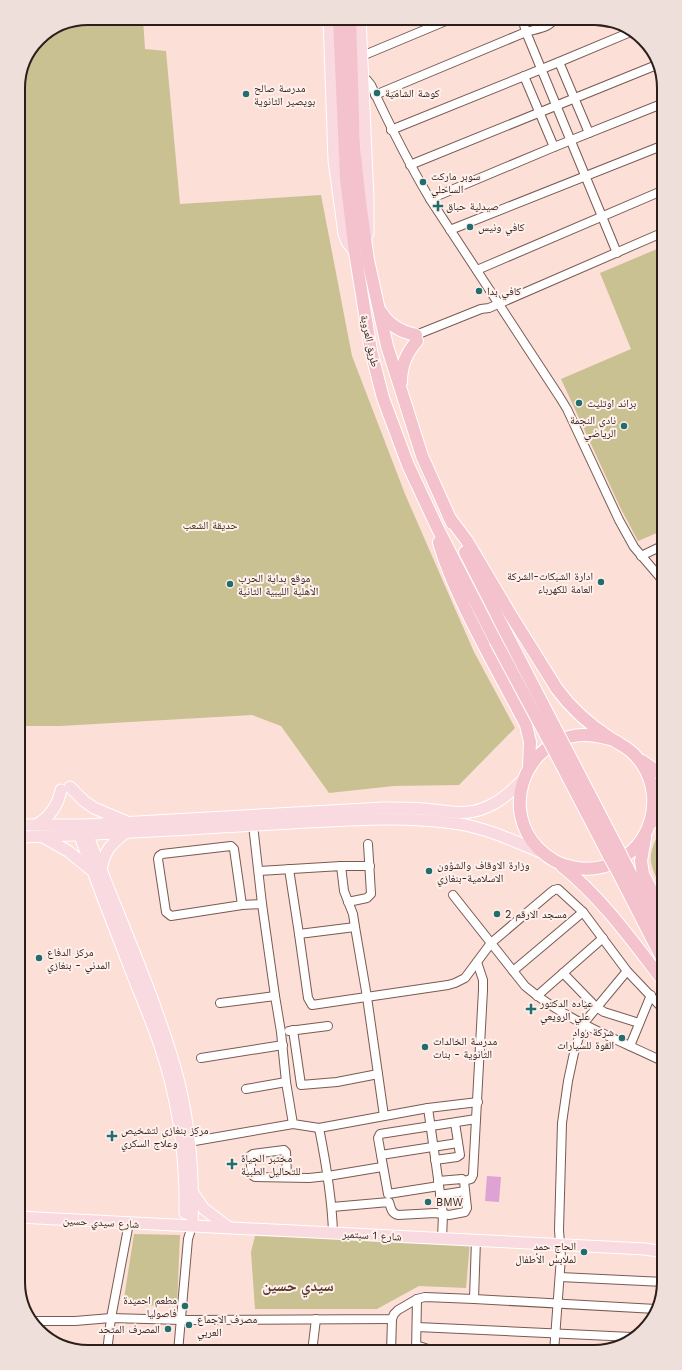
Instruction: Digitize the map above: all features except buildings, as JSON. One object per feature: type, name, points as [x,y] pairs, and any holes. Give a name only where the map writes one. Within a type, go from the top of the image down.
[{"type":"highway","name":"طريق العروبة","points":[[339,25],[344,144],[350,212],[388,346],[422,456],[449,517],[507,635],[561,751]]},
{"type":"highway","name":"طريق العروبة","points":[[350,25],[355,154],[360,202],[361,251],[371,351],[383,398],[408,465],[437,527],[495,640],[561,751]]},
{"type":"highway","points":[[379,310],[394,326],[416,338],[403,365],[401,379],[403,393]]},
{"type":"highway","points":[[449,517],[467,541],[512,617],[565,700],[610,739],[630,750],[638,758],[657,771]]},
{"type":"highway","points":[[437,527],[442,555],[459,596],[526,725],[530,742],[529,767]]},
{"type":"highway","points":[[610,739],[590,734],[560,740],[546,748],[535,758],[522,781],[519,808],[522,820],[530,838],[543,853],[575,877],[595,897],[657,973]]},
{"type":"highway","points":[[561,751],[622,869],[657,946]]},
{"type":"highway","points":[[638,758],[647,773],[652,790],[653,807],[642,851],[642,868],[643,874],[657,901]]},
{"type":"highway","points":[[556,862],[567,866],[584,869],[613,864],[632,851],[657,818]]},
{"type":"highway","points":[[622,869],[657,925]]},
{"type":"main road","points":[[329,25],[336,173],[344,234],[347,242],[361,251],[368,217],[360,25]]},
{"type":"main road","points":[[36,825],[46,819],[53,810],[65,788],[127,828],[384,808],[424,809],[470,813],[494,804],[522,781]]},
{"type":"main road","points":[[25,837],[82,830],[253,825],[370,819],[432,821],[461,824],[484,830],[543,853]]},
{"type":"main road","points":[[25,825],[82,830]]},
{"type":"main road","points":[[96,871],[107,850],[127,828]]},
{"type":"main road","points":[[82,830],[164,1059],[177,1115],[189,1196],[177,1218],[168,1225]]},
{"type":"main road","points":[[41,836],[68,850],[96,871],[142,971],[169,1047],[178,1080],[190,1142],[188,1226]]},
{"type":"main road","points":[[189,1196],[228,1227]]},
{"type":"main road","name":"شارع سيدي حسين","points":[[25,1217],[188,1226]]},
{"type":"main road","name":"شارع 1 سبتمبر","points":[[188,1226],[645,1249]]},
{"type":"main road","points":[[645,1249],[657,1248]]},
{"type":"main road","points":[[645,1249],[657,1251]]},
{"type":"street","points":[[362,56],[436,25]]},
{"type":"street","points":[[524,25],[541,70],[617,253]]},
{"type":"street","points":[[375,95],[526,32],[547,25]]},
{"type":"street","points":[[392,130],[626,34]]},
{"type":"street","points":[[560,62],[589,133]]},
{"type":"street","points":[[410,165],[557,107],[653,67]]},
{"type":"street","points":[[524,76],[554,147]]},
{"type":"street","points":[[362,77],[369,82],[410,165],[430,199],[567,409],[621,525],[634,547],[657,574]]},
{"type":"street","points":[[430,199],[657,106]]},
{"type":"street","points":[[450,230],[657,148]]},
{"type":"street","points":[[477,270],[657,193]]},
{"type":"street","points":[[416,338],[482,312],[499,303],[657,235]]},
{"type":"street","points":[[641,556],[657,548]]},
{"type":"street","points":[[253,825],[274,996],[283,1045],[286,1082],[293,1124]]},
{"type":"street","points":[[348,902],[367,898],[371,894],[368,844]]},
{"type":"street","points":[[242,905],[233,847],[230,845],[162,854],[159,856],[158,859],[166,912],[168,915],[171,916],[242,905],[262,904]]},
{"type":"street","points":[[258,871],[341,866],[370,866]]},
{"type":"street","points":[[341,866],[344,891],[353,914],[367,997],[384,1116]]},
{"type":"street","points":[[289,869],[308,998],[312,1005],[455,983],[465,978],[491,943],[556,889],[583,912],[627,971],[657,1002]]},
{"type":"street","points":[[453,895],[525,986],[537,996],[554,1008],[583,1024],[657,1059]]},
{"type":"street","points":[[513,971],[583,912]]},
{"type":"street","points":[[299,934],[355,927]]},
{"type":"street","points":[[537,996],[603,938]]},
{"type":"street","points":[[332,1207],[439,1188],[460,1178],[464,1181],[471,1179],[478,1102],[483,990],[483,980],[477,962]]},
{"type":"street","points":[[554,1345],[560,1276],[560,1245],[558,1230],[562,1123],[574,1053],[583,1024],[627,971]]},
{"type":"street","points":[[564,973],[596,1008],[639,1023]]},
{"type":"street","points":[[630,1046],[651,995]]},
{"type":"street","points":[[220,1003],[274,996]]},
{"type":"street","points":[[281,1032],[328,1026]]},
{"type":"street","points":[[293,1030],[301,1085],[337,1082],[378,1074]]},
{"type":"street","points":[[200,1058],[283,1045]]},
{"type":"street","points":[[246,1089],[286,1082]]},
{"type":"street","points":[[190,1142],[293,1124],[319,1128],[428,1108],[478,1102]]},
{"type":"street","points":[[428,1108],[443,1214],[442,1239]]},
{"type":"street","points":[[464,1181],[467,1210],[465,1212],[449,1215],[435,1213],[394,1214],[391,1211],[378,1138],[380,1134],[476,1119]]},
{"type":"street","points":[[435,1160],[459,1156],[460,1153],[455,1123]]},
{"type":"street","points":[[319,1128],[328,1176],[332,1207],[333,1233]]},
{"type":"street","points":[[381,1155],[458,1143]]},
{"type":"street","points":[[287,1177],[286,1152],[284,1150],[252,1154],[250,1156],[252,1175],[254,1177],[309,1178],[382,1167]]},
{"type":"street","points":[[439,1188],[465,1191]]},
{"type":"street","points":[[108,1345],[111,1318],[129,1223]]},
{"type":"street","points":[[179,1345],[182,1320],[188,1226]]},
{"type":"street","points":[[474,1299],[476,1240]]},
{"type":"street","points":[[560,1276],[657,1282]]},
{"type":"street","points":[[391,1345],[392,1319],[394,1314],[398,1310],[426,1297],[651,1308]]},
{"type":"street","points":[[416,1345],[417,1300]]},
{"type":"street","points":[[39,1321],[75,1321],[111,1318],[182,1320],[392,1319]]},
{"type":"street","points":[[313,1345],[316,1319]]},
{"type":"street","points":[[417,1327],[625,1337]]},
{"type":"green space","name":"حديقة الشعب","points":[[88,25],[143,25],[145,49],[166,51],[180,204],[321,195],[352,356],[405,494],[456,611],[474,652],[515,728],[459,785],[394,786],[329,793],[281,726],[252,715],[60,726],[25,726],[25,84],[27,72],[38,50],[57,33],[68,28]]},
{"type":"green space","name":"نادي النجمة الرياضي","points":[[657,249],[657,533],[638,541],[620,507],[561,379],[631,349],[600,273]]},
{"type":"green space","points":[[657,837],[657,879],[652,866],[651,858]]},
{"type":"green space","points":[[134,1234],[180,1235],[177,1306],[123,1305]]},
{"type":"green space","points":[[255,1236],[470,1242],[466,1288],[419,1286],[377,1309],[255,1309],[251,1252]]},
{"type":"shaded area","points":[[487,1176],[501,1177],[499,1202],[485,1201]]},
{"type":"place","name":"كوشة الشامية","points":[[377,93]]},
{"type":"place","name":"مدرسة صالح بويصير الثانوية","points":[[246,94]]},
{"type":"place","name":"سوبر ماركت الساحلي","points":[[423,182]]},
{"type":"place","name":"صيدلية حباق","points":[[438,206]]},
{"type":"place","name":"كافي ونيس","points":[[470,227]]},
{"type":"place","name":"كافي بدا","points":[[479,291]]},
{"type":"place","name":"براند اوتليت","points":[[579,403]]},
{"type":"place","name":"نادي النجمة الرياضي","points":[[624,426]]},
{"type":"place","name":"ادارة الشبكات-الشركة العامة للكهرباء","points":[[601,582]]},
{"type":"place","name":"موقع بداية الحرب الأهلية الليبية الثانية","points":[[230,584]]},
{"type":"place","name":"وزارة الاوقاف والشؤون الاسلامية-بنغازي","points":[[429,871]]},
{"type":"place","name":"مسجد الارقم 2","points":[[497,914]]},
{"type":"place","name":"مركز الدفاع المدني - بنغازي","points":[[39,958]]},
{"type":"place","name":"عياده الدكتور علي الرويعي","points":[[531,1009]]},
{"type":"place","name":"شركة رواد القوة للسيارات","points":[[622,1038]]},
{"type":"place","name":"مدرسة الخالدات الثانوية - بنات","points":[[425,1047]]},
{"type":"place","name":"مركز بنغازي لتشخيص وعلاج السكري","points":[[112,1136]]},
{"type":"place","name":"مختبر الحياة للتحاليل الطبية","points":[[232,1164]]},
{"type":"place","name":"BMW","points":[[428,1202]]},
{"type":"place","name":"الحاج حمد لملابس الأطفال","points":[[584,1252]]},
{"type":"place","name":"مطعم احميدة فاصوليا","points":[[185,1306]]},
{"type":"place","name":"مصرف الاجماع العربي","points":[[189,1325]]},
{"type":"place","name":"المصرف المتحد","points":[[168,1329]]},
{"type":"district","name":"سيدي حسين","points":[[298,1286]]}]
